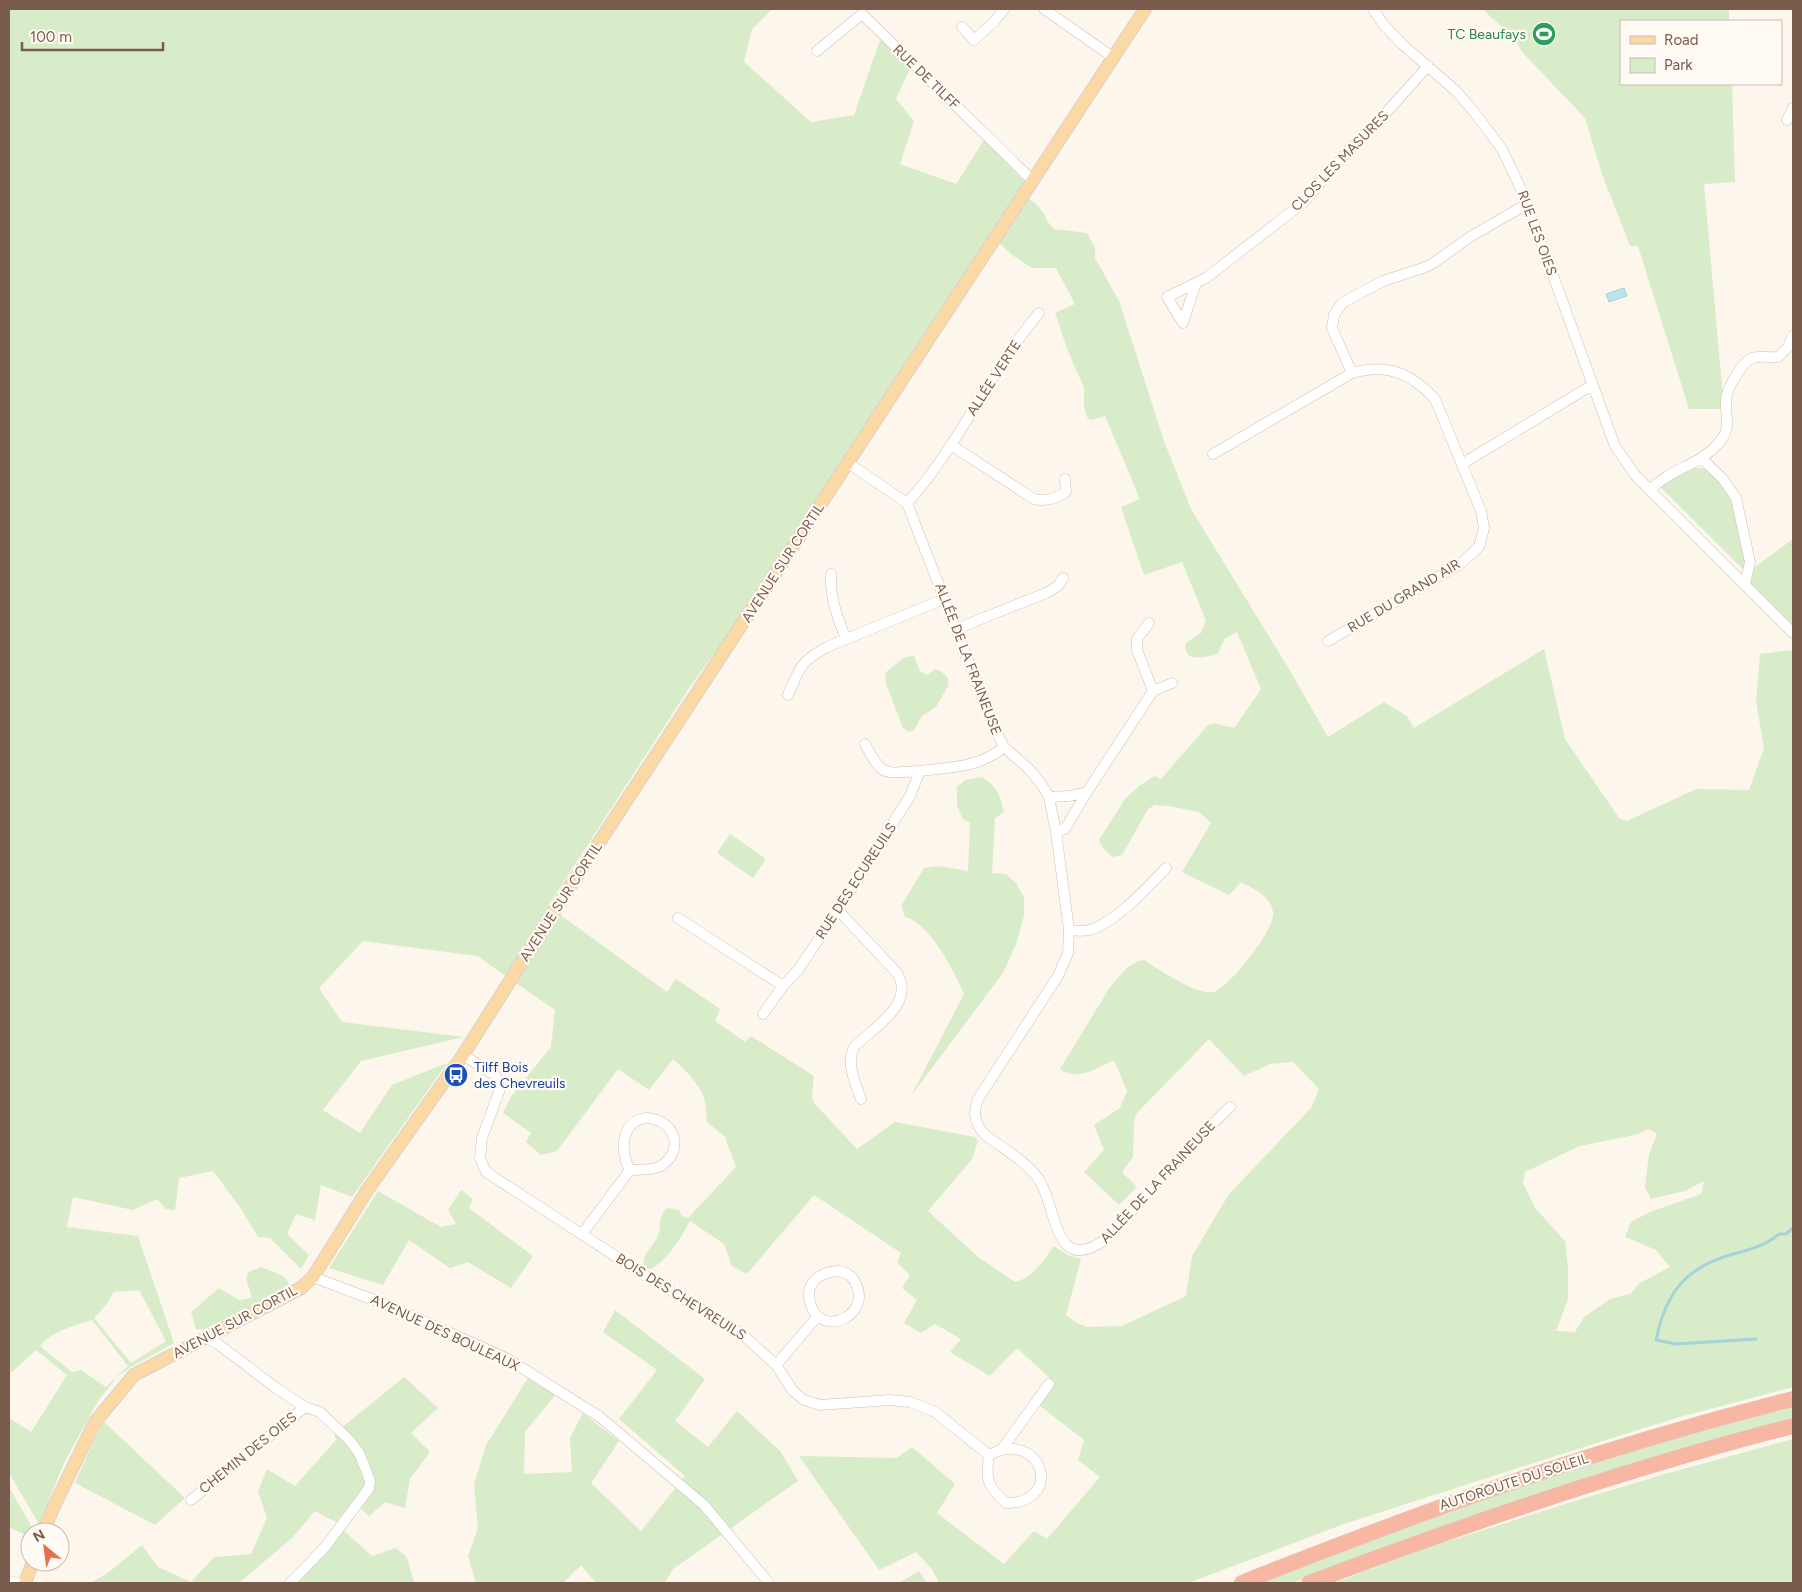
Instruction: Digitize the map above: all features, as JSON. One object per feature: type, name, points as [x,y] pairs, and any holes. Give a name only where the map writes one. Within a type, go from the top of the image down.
[{"type":"highway","name":"AUTOROUTE DU SOLEIL","points":[[1242,1583],[1436,1508],[1506,1484],[1678,1430],[1793,1399]]},
{"type":"highway","name":"AUTOROUTE DU SOLEIL","points":[[1309,1583],[1457,1528],[1542,1499],[1613,1476],[1788,1427]]},
{"type":"main road","points":[[1033,181],[1146,9]]},
{"type":"main road","name":"AVENUE SUR CORTIL","points":[[47,1522],[95,1422],[134,1375],[301,1288],[313,1277],[368,1189],[463,1055],[560,902],[1033,181]]},
{"type":"street","points":[[962,27],[974,40],[994,22],[1004,9]]},
{"type":"street","points":[[1044,9],[1114,58]]},
{"type":"street","name":"RUE LES OIES","points":[[1373,9],[1383,24],[1402,44],[1456,91],[1502,150],[1527,204],[1614,446],[1635,475],[1793,633]]},
{"type":"street","name":"RUE DE TILFF","points":[[817,51],[862,14],[1033,181]]},
{"type":"street","name":"CLOS LES MASURES","points":[[1196,283],[1206,278],[1304,202],[1347,152],[1384,116],[1428,66]]},
{"type":"street","points":[[1787,120],[1793,108]]},
{"type":"street","points":[[1352,373],[1332,328],[1334,315],[1342,304],[1383,281],[1432,264],[1470,237],[1527,204]]},
{"type":"street","name":"ALLÉE VERTE","points":[[907,503],[920,489],[951,445],[1024,331],[1039,313]]},
{"type":"street","points":[[1651,490],[1658,482],[1701,458],[1717,446],[1727,432],[1726,397],[1745,361],[1753,357],[1778,357],[1788,347],[1793,335]]},
{"type":"street","name":"RUE DU GRAND AIR","points":[[1213,454],[1352,373],[1365,370],[1401,373],[1422,386],[1435,400],[1481,511],[1484,528],[1479,547],[1460,564],[1328,641]]},
{"type":"street","points":[[1462,464],[1592,385]]},
{"type":"street","points":[[951,445],[1034,500],[1049,500],[1066,492],[1065,479]]},
{"type":"street","points":[[1701,458],[1723,479],[1736,498],[1750,562],[1745,584]]},
{"type":"street","points":[[848,463],[907,503]]},
{"type":"street","name":"ALLÉE DE LA FRAINEUSE","points":[[907,503],[994,727],[1004,747],[1029,769],[1049,797],[1056,832],[1069,930],[1068,953],[1058,976],[978,1099],[975,1108],[978,1127],[984,1134],[1028,1166],[1041,1183],[1058,1234],[1066,1245],[1083,1251],[1094,1248],[1106,1239],[1230,1106]]},
{"type":"street","points":[[831,574],[833,604],[846,639]]},
{"type":"street","points":[[956,629],[1046,593],[1058,586],[1063,578]]},
{"type":"street","points":[[788,695],[800,666],[810,656],[827,646],[944,599]]},
{"type":"street","points":[[1149,623],[1137,639],[1137,650],[1153,691]]},
{"type":"street","points":[[1056,832],[1065,829],[1153,691],[1172,684]]},
{"type":"street","points":[[865,744],[881,770],[893,772],[920,771],[977,763],[992,757],[1004,747]]},
{"type":"street","name":"RUE DES ECUREUILS","points":[[763,1014],[783,986],[798,970],[838,910],[910,796],[920,771]]},
{"type":"street","points":[[1049,797],[1070,796],[1087,792]]},
{"type":"street","points":[[1069,930],[1087,931],[1106,923],[1150,885],[1166,868]]},
{"type":"street","points":[[838,910],[898,972],[903,988],[902,996],[893,1011],[854,1047],[850,1055],[852,1073],[861,1099]]},
{"type":"street","points":[[678,918],[783,986]]},
{"type":"street","name":"BOIS DES CHEVREUILS","points":[[463,1055],[496,1076],[500,1089],[482,1138],[480,1158],[486,1172],[690,1304],[741,1334],[776,1364],[793,1391],[804,1400],[820,1405],[890,1400],[910,1402],[935,1412],[989,1455]]},
{"type":"street","points":[[656,1118],[664,1122],[675,1141],[674,1148],[668,1159],[660,1166],[648,1170],[630,1170],[626,1160],[623,1140],[626,1131],[639,1119],[656,1118]]},
{"type":"street","points":[[582,1234],[630,1170]]},
{"type":"street","points":[[838,1270],[848,1273],[858,1289],[860,1300],[857,1308],[852,1314],[842,1320],[831,1322],[817,1317],[809,1298],[810,1286],[817,1277],[825,1272],[838,1270]]},
{"type":"street","name":"AVENUE DES BOULEAUX","points":[[313,1277],[396,1308],[508,1359],[600,1417],[704,1506],[769,1583]]},
{"type":"street","points":[[776,1364],[817,1317]]},
{"type":"street","points":[[204,1337],[218,1344],[249,1369],[305,1407],[320,1412],[351,1442],[370,1481],[369,1488],[364,1496],[325,1547],[290,1583]]},
{"type":"street","points":[[1002,1450],[1049,1384]]},
{"type":"street","name":"CHEMIN DES OIES","points":[[191,1500],[305,1407]]},
{"type":"street","points":[[1002,1450],[1017,1450],[1034,1458],[1042,1471],[1041,1485],[1032,1496],[1020,1503],[1006,1503],[991,1489],[987,1471],[989,1455],[1002,1450]]},
{"type":"street","points":[[302,1572],[306,1583]]},
{"type":"street","points":[[9,1581],[18,1583]]},
{"type":"green space","points":[[9,9],[772,9],[752,29],[744,62],[811,122],[854,115],[880,40],[911,66],[896,99],[914,121],[900,164],[956,184],[984,140],[1025,182],[739,620],[691,685],[548,906],[667,992],[676,979],[720,1009],[715,1021],[745,1042],[751,1036],[814,1076],[812,1096],[814,1103],[857,1149],[895,1122],[975,1137],[978,1141],[972,1159],[928,1211],[978,1257],[1015,1282],[1022,1280],[1033,1272],[1054,1246],[1068,1255],[1081,1259],[1066,1315],[1087,1327],[1122,1326],[1186,1296],[1192,1256],[1229,1194],[1311,1108],[1319,1089],[1293,1062],[1270,1064],[1244,1076],[1209,1039],[1136,1114],[1133,1157],[1122,1172],[1137,1187],[1119,1205],[1084,1172],[1104,1150],[1094,1125],[1120,1108],[1127,1091],[1114,1060],[1094,1070],[1080,1074],[1067,1073],[1060,1069],[1110,987],[1128,967],[1144,960],[1187,986],[1197,990],[1213,992],[1229,981],[1250,957],[1267,931],[1273,912],[1272,906],[1265,897],[1241,882],[1229,895],[1182,872],[1211,823],[1199,812],[1155,805],[1148,809],[1122,855],[1112,857],[1103,848],[1099,840],[1125,799],[1139,786],[1155,776],[1161,779],[1208,725],[1215,724],[1235,727],[1261,689],[1237,632],[1225,638],[1218,653],[1204,657],[1189,656],[1185,649],[1186,643],[1201,633],[1206,621],[1182,562],[1144,575],[1121,507],[1140,499],[1105,416],[1090,420],[1087,417],[1084,407],[1084,388],[1068,351],[1055,313],[1075,304],[1056,268],[1032,268],[1012,255],[999,243],[1026,197],[1044,213],[1047,221],[1054,229],[1087,233],[1095,248],[1095,258],[1119,301],[1164,441],[1191,509],[1289,669],[1328,737],[1384,702],[1407,716],[1414,728],[1544,649],[1565,739],[1619,818],[1627,821],[1696,789],[1749,790],[1764,748],[1756,701],[1760,654],[1793,650],[1793,1387],[1676,1418],[1344,1524],[1188,1583],[936,1583],[938,1580],[931,1568],[916,1552],[879,1570],[799,1456],[897,1458],[912,1447],[955,1484],[937,1513],[1004,1564],[1034,1531],[1047,1539],[1100,1477],[1078,1460],[1084,1440],[1039,1405],[1052,1380],[1017,1348],[990,1376],[950,1352],[961,1339],[935,1324],[921,1333],[904,1323],[917,1300],[902,1288],[910,1275],[897,1262],[901,1253],[814,1195],[747,1274],[732,1266],[724,1244],[690,1221],[668,1255],[656,1266],[650,1269],[645,1267],[645,1255],[657,1238],[662,1216],[667,1208],[679,1210],[682,1216],[688,1218],[736,1167],[725,1137],[707,1122],[703,1095],[692,1078],[673,1059],[649,1090],[618,1069],[557,1151],[541,1155],[526,1142],[531,1133],[503,1113],[512,1095],[551,1047],[555,1010],[477,956],[363,941],[319,988],[342,1022],[464,1037],[361,1061],[323,1110],[360,1133],[392,1085],[447,1063],[352,1197],[321,1185],[315,1220],[296,1214],[287,1234],[309,1255],[301,1269],[270,1238],[258,1237],[241,1209],[213,1171],[179,1178],[175,1210],[166,1209],[157,1199],[133,1210],[73,1197],[67,1227],[138,1236],[174,1343],[117,1377],[98,1401],[64,1463],[40,1522],[38,1522],[9,1473],[9,1418],[31,1432],[67,1375],[36,1350],[12,1372],[9,1371]],"holes":[[[1649,1129],[1657,1134],[1649,1154],[1645,1187],[1651,1199],[1685,1191],[1704,1181],[1701,1194],[1650,1212],[1631,1222],[1625,1237],[1656,1250],[1670,1267],[1640,1283],[1630,1294],[1610,1299],[1584,1317],[1575,1332],[1556,1331],[1568,1299],[1568,1269],[1565,1241],[1535,1208],[1523,1183],[1525,1172],[1580,1146],[1635,1135]],[[139,1290],[166,1341],[131,1363],[94,1318],[114,1292]],[[92,1320],[128,1366],[106,1387],[81,1370],[72,1372],[40,1346],[57,1333]]]},
{"type":"green space","points":[[1482,9],[1729,9],[1729,20],[1620,20],[1620,85],[1732,85],[1735,182],[1704,184],[1724,409],[1689,409],[1638,246],[1630,246],[1602,174],[1585,118],[1523,53],[1514,38]]},
{"type":"green space","points":[[1693,468],[1705,469],[1715,474],[1729,496],[1739,526],[1747,565],[1743,569],[1660,487],[1662,484]]},
{"type":"green space","points":[[1793,539],[1793,625],[1747,580],[1756,566]]},
{"type":"green space","points":[[914,656],[920,671],[927,675],[935,669],[941,671],[948,678],[948,686],[936,707],[922,716],[914,730],[909,732],[903,728],[885,681],[886,672],[905,657]]},
{"type":"green space","points":[[982,777],[997,792],[1004,812],[995,818],[992,873],[1006,874],[1016,883],[1024,897],[1024,916],[1016,944],[1003,973],[911,1096],[964,994],[940,949],[923,928],[905,917],[901,906],[924,868],[938,866],[968,871],[970,823],[963,819],[957,806],[957,787],[965,780]]},
{"type":"green space","points":[[730,834],[766,859],[753,878],[717,853]]},
{"type":"green space","points":[[461,1190],[473,1199],[469,1208],[533,1256],[511,1288],[468,1262],[450,1268],[409,1240],[383,1285],[329,1268],[378,1191],[441,1227],[456,1224],[448,1210]]},
{"type":"green space","points":[[261,1267],[283,1276],[289,1283],[284,1290],[203,1330],[196,1329],[191,1312],[219,1288],[239,1300],[252,1298],[246,1278],[249,1272]]},
{"type":"green space","points":[[615,1310],[705,1379],[675,1421],[708,1447],[737,1411],[781,1452],[798,1481],[673,1569],[665,1583],[596,1583],[581,1565],[563,1583],[476,1583],[468,1556],[478,1528],[474,1484],[486,1445],[528,1378],[555,1395],[525,1432],[524,1474],[572,1472],[570,1438],[583,1413],[619,1441],[591,1483],[641,1531],[685,1476],[619,1419],[657,1370],[603,1332]]},
{"type":"green space","points":[[404,1377],[438,1408],[411,1433],[430,1452],[410,1479],[405,1508],[385,1502],[369,1516],[353,1501],[336,1522],[315,1511],[292,1538],[239,1583],[91,1583],[109,1572],[142,1545],[158,1567],[191,1582],[214,1557],[251,1554],[267,1518],[258,1491],[267,1469],[295,1486],[336,1440],[334,1434]]},
{"type":"green space","points":[[1793,1405],[1793,1419],[1617,1468],[1546,1491],[1387,1546],[1292,1583],[1257,1583],[1555,1474],[1690,1433]]},
{"type":"green space","points":[[103,1421],[185,1498],[155,1525],[75,1483]]},
{"type":"green space","points":[[1793,1439],[1793,1583],[1334,1583],[1420,1550],[1575,1501]]},
{"type":"green space","points":[[9,1487],[29,1522],[20,1522],[20,1532],[9,1527]]},
{"type":"green space","points":[[344,1531],[372,1556],[396,1548],[407,1557],[414,1583],[298,1583]]},
{"type":"green space","points":[[919,1571],[927,1583],[899,1583]]},
{"type":"water","points":[[1624,288],[1627,296],[1609,302],[1606,294]]},
{"type":"waterway","points":[[1756,1339],[1676,1344],[1656,1340],[1660,1323],[1672,1295],[1691,1274],[1717,1259],[1758,1247],[1779,1234],[1786,1234],[1793,1228]]},
{"type":"place","name":"TC Beaufays","points":[[1544,34]]},
{"type":"place","name":"Tilff Bois des Chevreuils","points":[[456,1075]]}]
